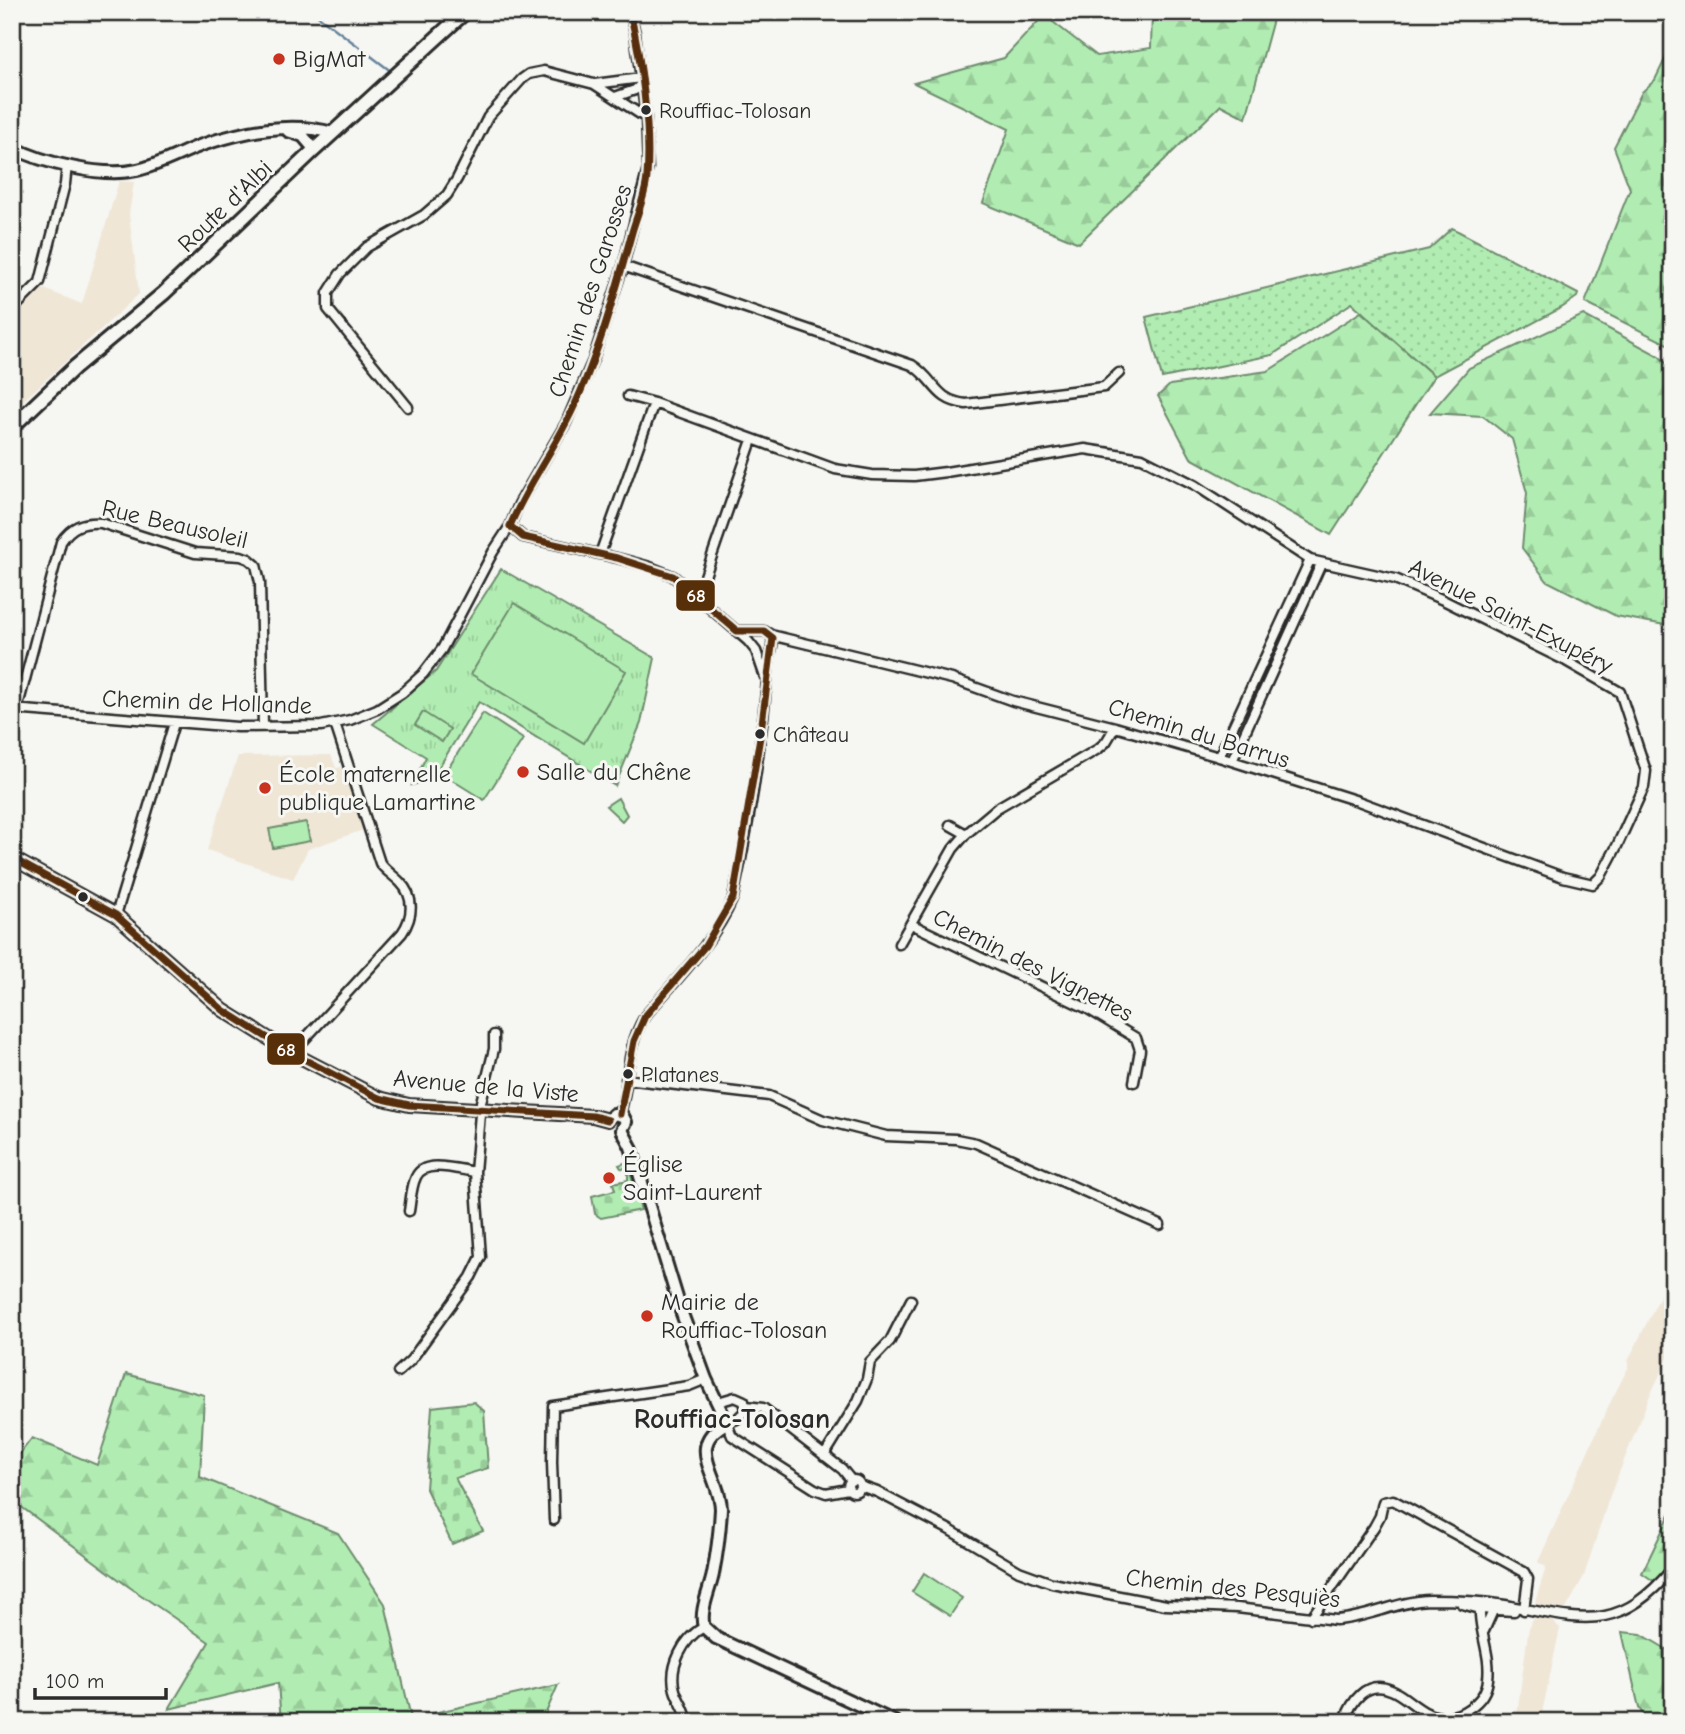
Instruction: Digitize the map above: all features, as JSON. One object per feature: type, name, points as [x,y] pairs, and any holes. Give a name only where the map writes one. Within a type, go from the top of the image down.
[{"type":"main road","name":"Route d'Albi","points":[[12,427],[74,368],[164,293],[314,150],[466,12]]},
{"type":"street","name":"Chemin des Garosses","points":[[510,526],[519,504],[578,398],[623,266],[647,179],[649,157],[646,118],[630,12]]},
{"type":"street","points":[[408,407],[328,309],[328,293],[340,274],[367,247],[424,215],[447,195],[488,117],[529,74],[544,71],[594,84],[646,118]]},
{"type":"street","points":[[594,84],[641,81]]},
{"type":"street","points":[[615,97],[635,90],[641,81]]},
{"type":"street","points":[[12,147],[67,165],[105,171],[135,170],[203,145],[243,134],[312,127],[333,133]]},
{"type":"street","points":[[275,129],[303,136],[314,150]]},
{"type":"street","points":[[12,310],[40,282],[65,184],[67,165]]},
{"type":"street","points":[[623,266],[912,365],[924,373],[943,397],[952,402],[966,404],[1104,387],[1119,373]]},
{"type":"street","name":"Avenue Saint-Exupéry","points":[[628,396],[835,469],[872,475],[914,476],[1085,449],[1142,458],[1195,485],[1310,560],[1395,579],[1566,662],[1620,692],[1646,771],[1644,787],[1617,846],[1601,876],[1593,884]]},
{"type":"street","points":[[600,554],[654,403]]},
{"type":"street","points":[[694,594],[704,579],[752,440]]},
{"type":"street","name":"Rue Beausoleil","points":[[15,710],[61,542],[74,528],[102,523],[195,553],[241,556],[256,565],[260,582],[263,726]]},
{"type":"street","points":[[510,526],[523,537],[600,554],[673,576],[754,648],[764,653],[788,641]]},
{"type":"street","name":"Chemin de Hollande","points":[[15,710],[174,723],[263,726],[335,724],[350,720],[383,705],[423,674],[442,649],[493,552],[510,526]]},
{"type":"street","points":[[1219,757],[1310,560]]},
{"type":"street","points":[[1233,761],[1321,564]]},
{"type":"street","points":[[622,1130],[626,1122],[621,1114],[632,1043],[645,1016],[712,937],[733,898],[759,745],[772,648],[771,635],[764,631],[737,631]]},
{"type":"street","points":[[757,633],[752,638],[767,683]]},
{"type":"street","name":"Chemin du Barrus","points":[[771,635],[953,679],[1013,701],[1233,761],[1358,802],[1563,877],[1593,884]]},
{"type":"street","points":[[116,915],[174,723]]},
{"type":"street","points":[[292,1052],[402,933],[410,922],[412,911],[403,886],[380,863],[335,724]]},
{"type":"street","points":[[899,944],[953,849],[966,834],[998,808],[1098,749],[1107,742],[1115,727]]},
{"type":"street","points":[[950,825],[966,834]]},
{"type":"street","name":"Avenue de la Viste","points":[[12,858],[116,915],[223,1010],[292,1052],[379,1098],[409,1105],[593,1116],[608,1120]]},
{"type":"street","name":"Chemin des Vignettes","points":[[911,924],[1088,1009],[1136,1038],[1140,1050],[1134,1082]]},
{"type":"street","points":[[398,1372],[416,1354],[471,1277],[481,1256],[475,1172],[480,1109],[494,1049],[494,1035]]},
{"type":"street","points":[[625,1079],[769,1096],[835,1124],[886,1136],[956,1139],[976,1143],[1160,1225]]},
{"type":"street","points":[[621,1114],[612,1115],[608,1120],[612,1129],[622,1130]]},
{"type":"street","points":[[622,1130],[631,1147],[681,1311],[706,1379],[727,1423]]},
{"type":"street","points":[[408,1211],[416,1175],[422,1169],[429,1166],[475,1172]]},
{"type":"street","points":[[824,1456],[858,1401],[867,1379],[870,1362],[882,1352],[894,1335],[911,1300]]},
{"type":"street","points":[[554,1520],[553,1406],[689,1386],[706,1379]]},
{"type":"street","points":[[718,1402],[735,1397],[744,1401],[746,1406],[742,1415],[727,1423],[711,1437],[704,1451],[718,1487],[721,1508],[716,1559],[703,1614],[704,1627],[716,1637],[895,1722]]},
{"type":"street","points":[[746,1406],[763,1408],[842,1469],[850,1484]]},
{"type":"street","name":"Chemin des Pesquiès","points":[[727,1423],[732,1436],[815,1489],[826,1493],[850,1484],[853,1493],[858,1491],[860,1486],[948,1529],[1019,1572],[1043,1580],[1167,1605],[1237,1608],[1311,1618],[1349,1619],[1429,1600],[1524,1610],[1566,1618],[1606,1616],[1628,1608],[1648,1596],[1673,1568]]},
{"type":"street","points":[[1311,1618],[1374,1527],[1384,1502],[1393,1500],[1524,1573],[1528,1579],[1524,1610]]},
{"type":"street","points":[[1344,1722],[1353,1701],[1360,1694],[1375,1688],[1392,1690],[1427,1714],[1456,1715],[1466,1711],[1481,1698],[1487,1684],[1484,1631],[1486,1607]]},
{"type":"street","points":[[687,1722],[687,1715],[679,1700],[673,1678],[685,1642],[704,1627]]},
{"type":"street","points":[[1277,1722],[1299,1718],[1320,1722]]},
{"type":"shaded area","points":[[119,181],[134,182],[129,214],[139,294],[12,411],[12,293],[44,289],[82,304]]},
{"type":"shaded area","points":[[331,755],[336,768],[343,767],[363,830],[308,849],[293,879],[207,850],[238,756]]},
{"type":"shaded area","points":[[1673,1270],[1673,1348],[1650,1395],[1609,1498],[1584,1576],[1566,1609],[1555,1612],[1542,1608],[1535,1602],[1546,1567],[1538,1562],[1628,1368],[1628,1361]]},
{"type":"shaded area","points":[[1540,1617],[1552,1621],[1560,1628],[1540,1722],[1516,1722],[1528,1633],[1531,1620]]},
{"type":"green space","points":[[1152,12],[1275,12],[1246,118],[1221,105],[1079,243],[983,203],[1009,129],[914,83],[1004,58],[1044,15],[1097,56],[1151,48]]},
{"type":"green space","points":[[1670,49],[1673,51],[1673,347],[1585,303],[1630,189],[1614,147],[1642,92],[1655,80]]},
{"type":"green space","points":[[1452,228],[1578,294],[1577,297],[1434,376],[1352,303],[1272,355],[1162,378],[1146,317],[1429,249]]},
{"type":"green space","points":[[1361,312],[1434,376],[1331,535],[1191,458],[1158,396],[1170,385],[1268,371]]},
{"type":"green space","points":[[1583,315],[1659,356],[1673,370],[1673,620],[1665,625],[1616,616],[1547,581],[1522,548],[1527,493],[1512,439],[1483,416],[1430,413],[1469,368]]},
{"type":"green space","points":[[501,569],[655,658],[641,723],[615,786],[479,702],[431,780],[412,785],[426,757],[373,724],[436,671]]},
{"type":"green space","points":[[514,603],[626,671],[584,743],[471,674]]},
{"type":"green space","points":[[423,712],[450,729],[442,742],[415,725]]},
{"type":"green space","points":[[483,713],[523,739],[484,800],[444,775]]},
{"type":"green space","points":[[618,798],[627,815],[622,821],[606,806]]},
{"type":"green space","points":[[306,822],[310,841],[273,848],[269,829]]},
{"type":"green space","points":[[627,1162],[641,1210],[601,1218],[595,1214],[592,1196],[615,1190],[613,1183],[628,1180],[628,1169],[619,1165]]},
{"type":"green space","points":[[126,1374],[204,1395],[200,1477],[338,1533],[385,1604],[411,1718],[558,1685],[542,1722],[281,1722],[278,1683],[169,1709],[209,1642],[12,1500],[12,1464],[32,1438],[97,1465]]},
{"type":"green space","points":[[474,1402],[484,1411],[488,1468],[455,1478],[483,1531],[452,1544],[426,1489],[432,1407]]},
{"type":"green space","points":[[1673,1508],[1673,1560],[1655,1582],[1642,1573]]},
{"type":"green space","points":[[924,1573],[962,1598],[950,1616],[912,1592]]},
{"type":"green space","points":[[1622,1632],[1641,1634],[1673,1653],[1673,1722],[1648,1722],[1639,1708]]},
{"type":"waterway","points":[[313,12],[392,72]]},
{"type":"transit line","name":"68","points":[[510,526],[566,423],[586,378],[645,190],[648,157],[646,116],[638,50],[630,12]]},
{"type":"transit line","name":"68","points":[[510,526],[523,537],[617,558],[673,576],[737,631],[764,631],[773,638],[761,731],[733,898],[705,946],[645,1016],[634,1041],[620,1114]]},
{"type":"transit line","name":"68","points":[[12,858],[116,915],[223,1010],[292,1053],[379,1098],[409,1105],[593,1116],[608,1120]]},
{"type":"place","name":"BigMat","points":[[279,59]]},
{"type":"place","name":"Rouffiac-Tolosan","points":[[646,110]]},
{"type":"place","name":"Château","points":[[760,734]]},
{"type":"place","name":"Salle du Chêne","points":[[523,772]]},
{"type":"place","name":"École maternelle publique Lamartine","points":[[265,788]]},
{"type":"place","name":"Platanes","points":[[628,1074]]},
{"type":"place","name":"Église Saint-Laurent","points":[[609,1178]]},
{"type":"place","name":"Mairie de Rouffiac-Tolosan","points":[[647,1316]]},
{"type":"district","name":"Rouffiac-Tolosan","points":[[732,1418]]}]
